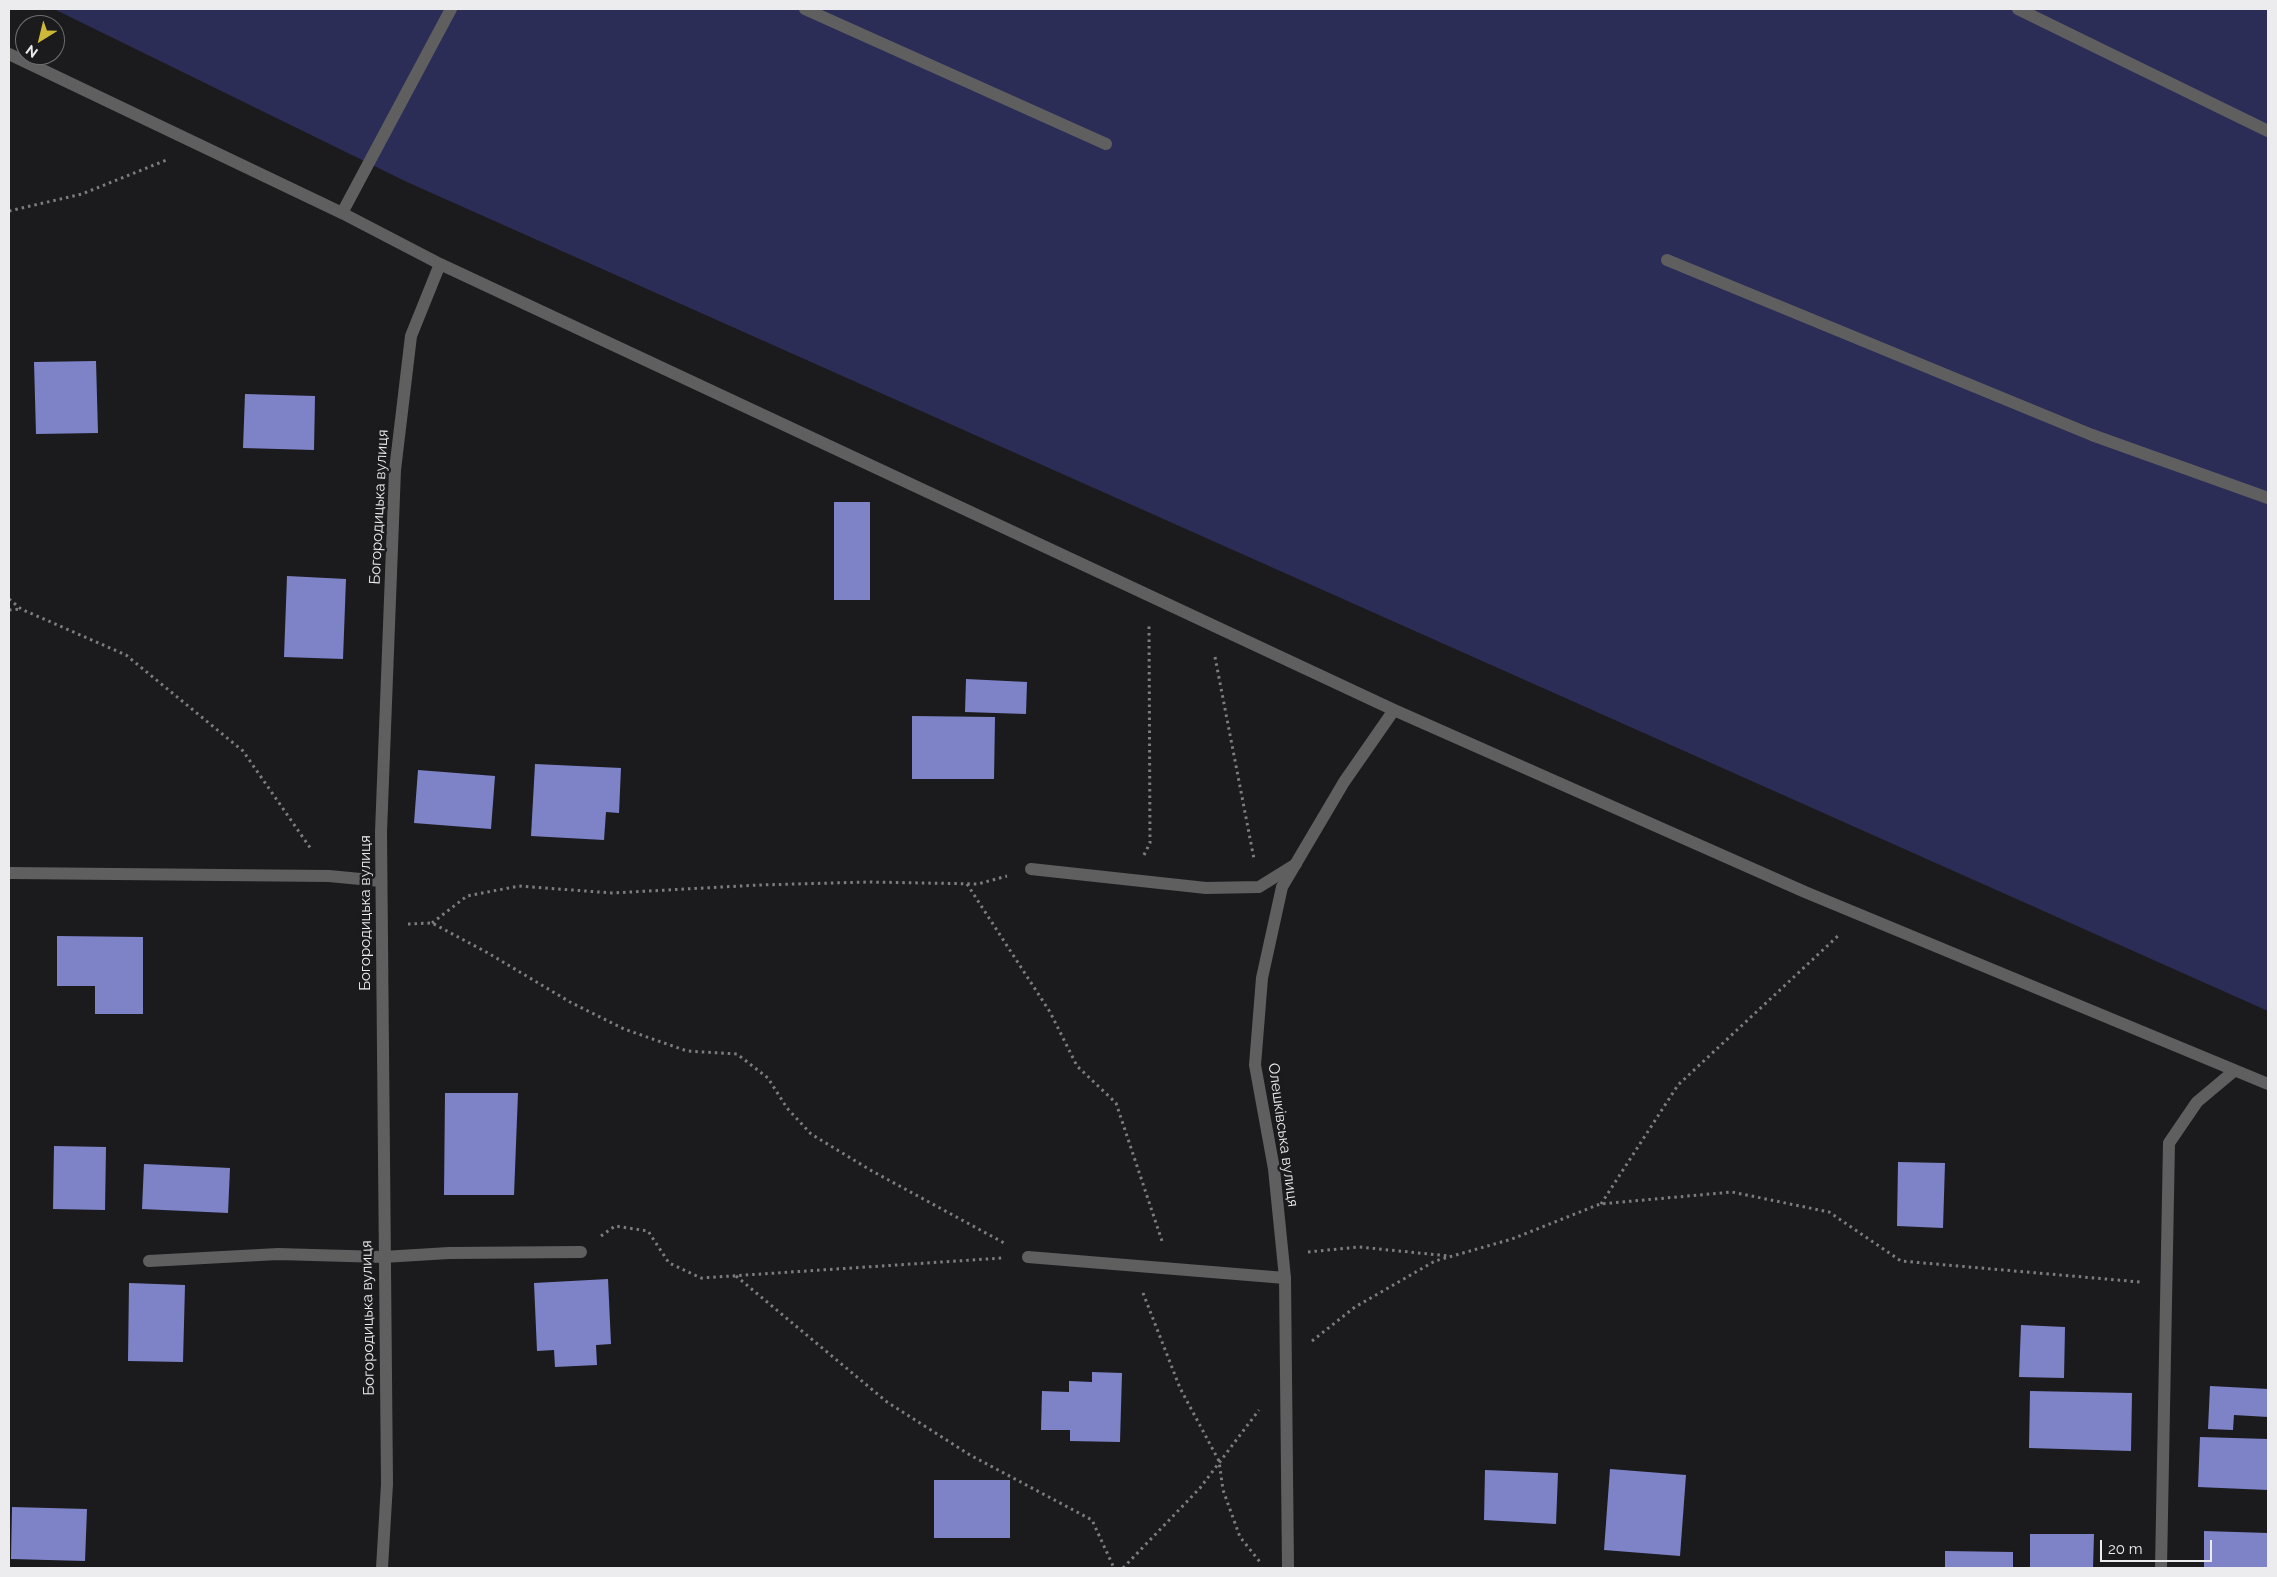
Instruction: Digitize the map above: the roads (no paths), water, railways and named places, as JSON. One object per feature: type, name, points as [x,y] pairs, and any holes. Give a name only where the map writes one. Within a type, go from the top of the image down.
[{"type":"street","points":[[342,213],[451,9]]},
{"type":"street","points":[[805,9],[1106,144]]},
{"type":"street","points":[[2018,9],[2268,131]]},
{"type":"street","points":[[9,54],[342,213],[440,264],[1394,710],[1861,915],[2268,1084]]},
{"type":"street","points":[[1667,260],[2092,435],[2268,498]]},
{"type":"street","name":"Богородицька вулиця","points":[[382,1568],[386,1484],[381,881],[395,470],[411,336],[440,264]]},
{"type":"street","name":"Олешківська вулиця","points":[[1288,1568],[1284,1278],[1274,1169],[1255,1065],[1264,969],[1282,887],[1344,782],[1394,710]]},
{"type":"street","points":[[1031,869],[1206,888],[1259,887],[1296,864]]},
{"type":"street","points":[[9,873],[330,876],[381,881]]},
{"type":"street","points":[[2161,1568],[2169,1144],[2197,1102],[2234,1071]]},
{"type":"street","points":[[149,1260],[278,1254],[383,1257],[449,1253],[581,1252]]},
{"type":"street","points":[[1028,1257],[1284,1278]]}]
